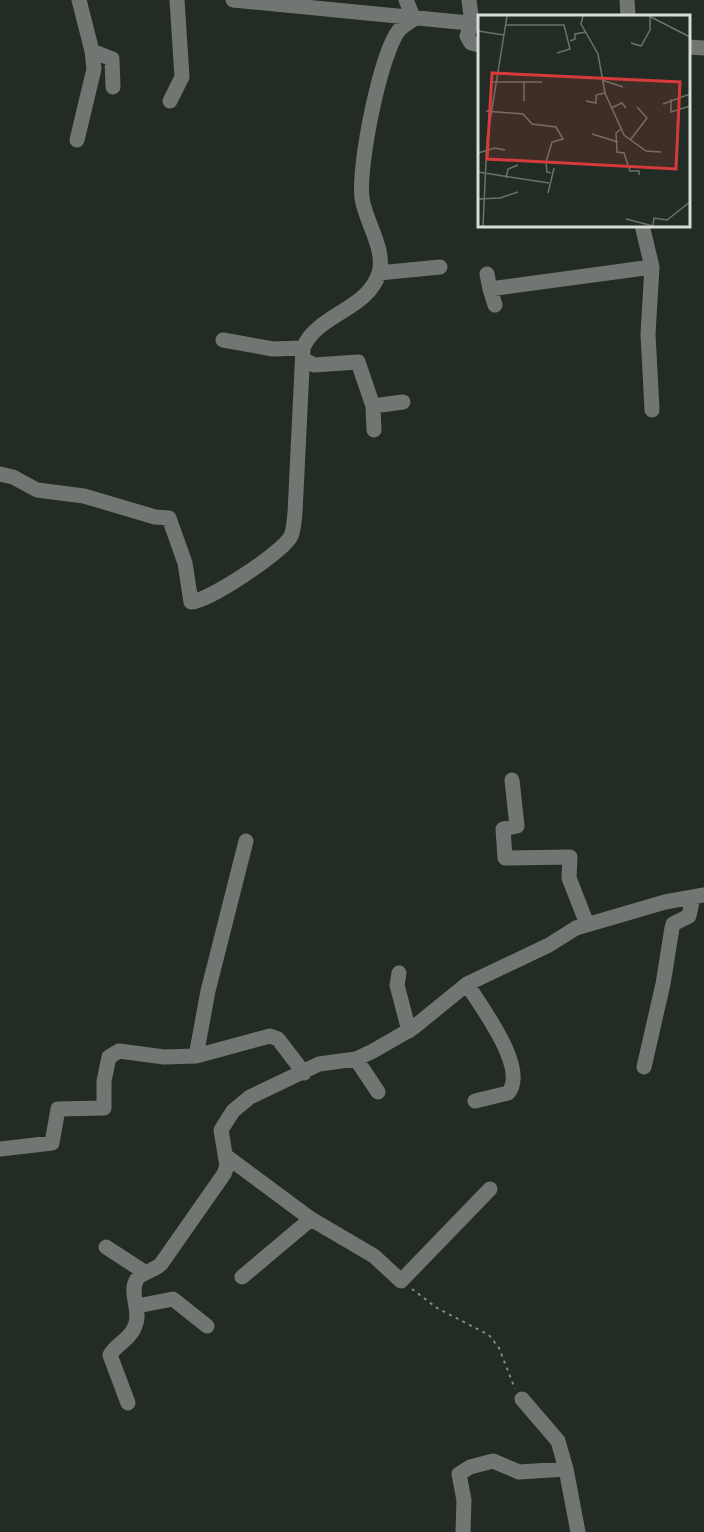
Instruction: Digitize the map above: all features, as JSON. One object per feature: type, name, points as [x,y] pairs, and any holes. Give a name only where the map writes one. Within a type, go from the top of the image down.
[{"type":"street","points":[[77,140],[94,69],[92,51],[79,0]]},
{"type":"street","points":[[170,101],[182,77],[177,0]]},
{"type":"street","points":[[233,0],[279,2],[414,19],[475,23]]},
{"type":"street","points":[[406,0],[414,19]]},
{"type":"street","points":[[469,0],[475,23],[467,36],[471,43],[478,45]]},
{"type":"street","points":[[627,0],[628,15]]},
{"type":"street","points":[[0,474],[13,477],[37,490],[84,496],[154,517],[169,518],[185,563],[189,600],[196,602],[248,573],[291,536],[295,513],[303,353],[312,334],[367,293],[379,273],[380,259],[362,198],[364,167],[383,64],[400,29],[414,19]]},
{"type":"street","points":[[689,46],[704,48]]},
{"type":"street","points":[[92,51],[112,59],[113,87]]},
{"type":"street","points":[[642,226],[652,267],[648,334],[652,410]]},
{"type":"street","points":[[379,273],[440,267]]},
{"type":"street","points":[[495,305],[488,281],[652,267]]},
{"type":"street","points":[[223,340],[303,353],[314,364],[358,362],[373,406],[374,429]]},
{"type":"street","points":[[373,406],[403,402]]},
{"type":"street","points":[[512,780],[517,826],[503,829],[505,858],[570,857],[569,878],[587,924]]},
{"type":"street","points":[[196,1056],[208,991],[246,841]]},
{"type":"street","points":[[128,1403],[110,1355],[130,1337],[135,1327],[137,1306],[134,1284],[138,1277],[161,1264],[224,1174],[226,1156],[221,1142],[221,1130],[233,1111],[250,1097],[281,1080],[320,1064],[356,1059],[409,1031],[467,984],[587,924],[698,896]]},
{"type":"street","points":[[644,1067],[663,984],[673,924],[689,916],[698,896]]},
{"type":"street","points":[[399,973],[397,985],[409,1031]]},
{"type":"street","points":[[467,984],[507,1052],[513,1068],[512,1089],[508,1093],[475,1101]]},
{"type":"street","points":[[0,1149],[52,1143],[58,1109],[104,1108],[106,1071],[109,1057],[115,1052],[164,1057],[196,1056],[270,1036],[278,1039],[304,1072]]},
{"type":"street","points":[[356,1059],[378,1092]]},
{"type":"street","points":[[226,1156],[311,1219],[374,1256],[401,1281],[489,1189]]},
{"type":"street","points":[[242,1276],[311,1219]]},
{"type":"street","points":[[106,1247],[146,1273]]},
{"type":"street","points":[[137,1306],[173,1299],[207,1326]]},
{"type":"street","points":[[522,1399],[554,1435],[566,1468],[578,1532]]},
{"type":"street","points":[[463,1532],[464,1500],[459,1474],[465,1469],[494,1461],[519,1472],[566,1468]]},
{"type":"path","points":[[401,1281],[428,1302],[489,1335],[499,1348],[512,1382],[522,1399]]}]
